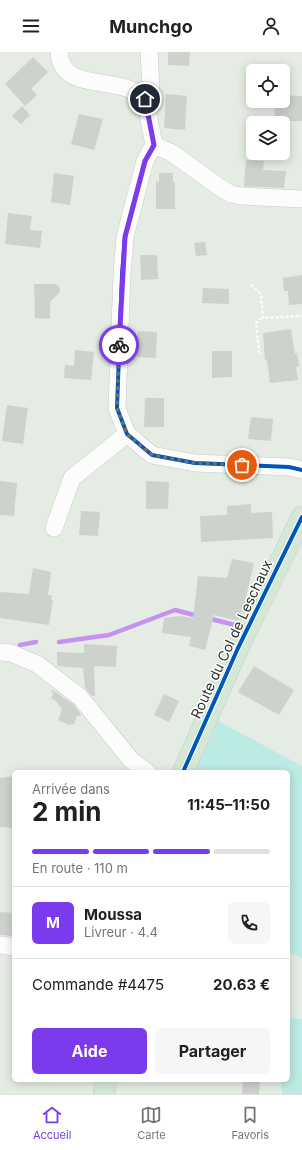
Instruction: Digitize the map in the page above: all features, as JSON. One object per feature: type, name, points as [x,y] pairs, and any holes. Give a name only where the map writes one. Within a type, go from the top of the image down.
[{"type":"main road","name":"Route du Col de Leschaux","points":[[184,770],[238,648],[302,517]]},
{"type":"main road","points":[[104,1094],[106,1082]]},
{"type":"street","points":[[59,52],[59,60],[65,70],[81,79],[129,89],[145,99]]},
{"type":"street","points":[[149,52],[150,89],[145,99],[154,145],[145,161],[125,237],[122,274],[117,408],[127,434],[152,455],[195,463],[289,467],[302,470]]},
{"type":"street","points":[[154,145],[172,153],[231,194],[241,196],[302,199]]},
{"type":"street","points":[[54,528],[72,478],[127,434]]},
{"type":"street","points":[[0,652],[11,653],[37,664],[80,697],[131,760],[144,770]]},
{"type":"street","points":[[0,945],[12,947]]},
{"type":"path","points":[[251,285],[261,294],[263,318]]},
{"type":"path","points":[[259,353],[256,323],[263,318],[302,316]]},
{"type":"shaded area","points":[[218,721],[302,766],[302,958],[290,953],[290,770],[195,770]]},
{"type":"shaded area","points":[[290,1018],[302,1019],[302,1094],[282,1094],[281,1082],[290,1082]]},
{"type":"building","points":[[168,52],[190,52],[189,66],[168,65]]},
{"type":"building","points":[[33,57],[48,72],[31,89],[37,95],[25,106],[5,84]]},
{"type":"building","points":[[166,94],[187,96],[185,130],[164,128]]},
{"type":"building","points":[[290,95],[302,96],[302,121],[290,121],[290,116],[274,116],[275,108],[290,108]]},
{"type":"building","points":[[22,106],[30,115],[21,124],[12,116]]},
{"type":"building","points":[[79,114],[103,119],[94,150],[71,144]]},
{"type":"building","points":[[246,160],[264,161],[263,170],[286,171],[284,188],[244,186]]},
{"type":"building","points":[[54,173],[74,176],[70,205],[51,202]]},
{"type":"building","points":[[159,173],[173,173],[173,182],[175,182],[175,209],[156,209],[156,181],[159,182]]},
{"type":"building","points":[[8,213],[32,216],[30,230],[42,231],[40,248],[5,244]]},
{"type":"building","points":[[205,242],[207,255],[196,256],[194,243]]},
{"type":"building","points":[[140,255],[157,255],[158,279],[141,280]]},
{"type":"building","points":[[302,275],[302,304],[289,305],[288,291],[284,291],[283,278]]},
{"type":"building","points":[[34,284],[56,284],[60,288],[59,293],[50,302],[50,319],[35,318]]},
{"type":"building","points":[[203,288],[229,289],[229,304],[202,303]]},
{"type":"building","points":[[291,329],[295,354],[297,353],[299,366],[296,367],[298,380],[270,383],[267,360],[265,360],[263,333]]},
{"type":"building","points":[[138,331],[157,332],[156,358],[137,357]]},
{"type":"building","points":[[75,350],[94,352],[91,380],[64,378],[65,365],[74,366]]},
{"type":"building","points":[[212,351],[232,351],[232,377],[212,378]]},
{"type":"building","points":[[145,398],[164,398],[164,427],[144,427]]},
{"type":"building","points":[[7,405],[28,408],[23,444],[2,441]]},
{"type":"building","points":[[251,417],[273,419],[271,441],[248,439]]},
{"type":"building","points":[[0,481],[17,483],[14,516],[0,515]]},
{"type":"building","points":[[146,481],[169,482],[168,509],[146,509]]},
{"type":"building","points":[[251,504],[251,513],[272,512],[273,538],[201,542],[200,516],[227,515],[227,506]]},
{"type":"building","points":[[81,511],[100,512],[98,536],[79,535]]},
{"type":"building","points":[[232,559],[254,563],[243,610],[238,621],[214,615],[205,650],[189,646],[191,637],[162,633],[164,618],[179,616],[193,618],[198,576],[227,578]]},
{"type":"building","points":[[33,568],[51,572],[48,595],[52,595],[51,600],[53,600],[49,625],[0,618],[0,592],[29,594]]},
{"type":"building","points":[[84,644],[117,646],[116,667],[94,666],[95,696],[92,696],[85,688],[83,668],[57,666],[57,652],[84,653]]},
{"type":"building","points":[[254,666],[294,690],[279,715],[238,692]]},
{"type":"building","points":[[51,689],[73,704],[80,713],[81,716],[77,716],[74,724],[69,725],[58,720],[62,710],[57,702],[51,698],[53,694]]},
{"type":"building","points":[[164,694],[179,701],[169,722],[154,715]]},
{"type":"building","points":[[12,776],[12,828],[0,827],[0,778]]},
{"type":"building","points":[[0,912],[12,913],[12,936],[0,935]]},
{"type":"building","points":[[243,1082],[260,1082],[259,1094],[242,1094]]},
{"type":"waterway","points":[[59,642],[109,635],[175,610],[198,616]]},
{"type":"waterway","points":[[207,618],[235,625]]},
{"type":"waterway","points":[[20,645],[36,642]]},
{"type":"cycle path","points":[[154,145],[145,161],[125,237],[122,274],[117,408],[127,434],[152,455],[195,463],[289,467],[302,470]]},
{"type":"cycle path","points":[[184,770],[238,648],[302,517]]},
{"type":"way so far","points":[[119,345],[117,408],[127,434],[152,455],[195,463],[242,465]]},
{"type":"route","points":[[119,345],[125,237],[145,161],[154,145],[145,99]]}]
